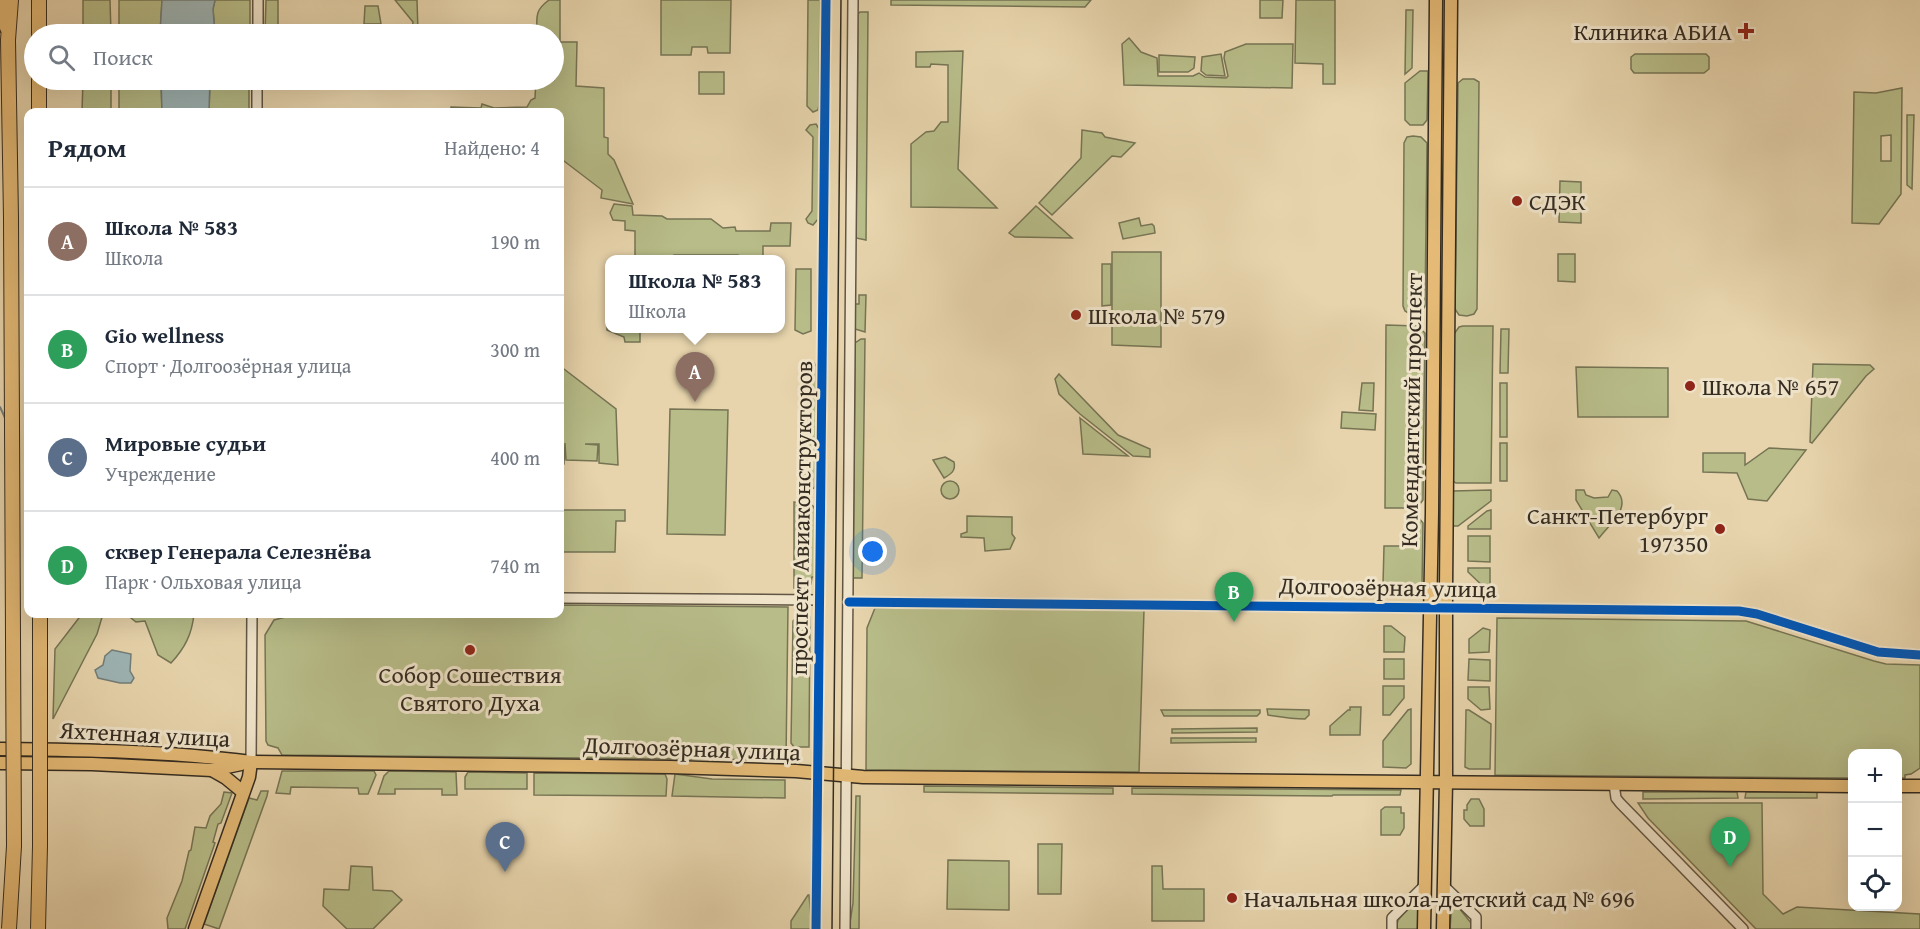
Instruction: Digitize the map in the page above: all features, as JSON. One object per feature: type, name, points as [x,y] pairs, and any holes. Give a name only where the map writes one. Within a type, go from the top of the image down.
[{"type":"highway","points":[[9,929],[14,834],[8,40],[11,0]]},
{"type":"highway","points":[[39,0],[39,24]]},
{"type":"highway","points":[[39,90],[39,108]]},
{"type":"highway","points":[[38,929],[40,618]]},
{"type":"main road","points":[[1,0],[8,40]]},
{"type":"main road","points":[[41,24],[46,0]]},
{"type":"main road","name":"Комендантский проспект","points":[[1424,929],[1430,607],[1436,0]]},
{"type":"main road","name":"Комендантский проспект","points":[[1443,929],[1451,0]]},
{"type":"main road","name":"Яхтенная улица","points":[[0,749],[212,756],[251,762]]},
{"type":"main road","points":[[195,929],[243,792],[251,762]]},
{"type":"main road","name":"Долгоозёрная улица","points":[[251,762],[664,767],[818,772],[875,777],[1848,786]]},
{"type":"main road","name":"Яхтенная улица","points":[[0,763],[212,770],[251,762]]},
{"type":"main road","points":[[212,770],[243,792]]},
{"type":"main road","points":[[1902,785],[1920,776]]},
{"type":"main road","points":[[1902,786],[1920,786]]},
{"type":"street","points":[[258,0],[258,24]]},
{"type":"street","name":"проспект Авиаконструкторов","points":[[816,929],[825,0]]},
{"type":"street","name":"проспект Авиаконструкторов","points":[[845,929],[853,0]]},
{"type":"street","points":[[257,90],[257,108]]},
{"type":"street","points":[[564,598],[819,600]]},
{"type":"street","name":"Долгоозёрная улица","points":[[849,602],[1739,610],[1878,652],[1920,655]]},
{"type":"street","points":[[251,762],[252,618]]},
{"type":"street","points":[[1614,784],[1616,798],[1620,803],[1743,929]]},
{"type":"street","points":[[1392,929],[1392,918],[1424,886]]},
{"type":"street","points":[[1444,886],[1476,917],[1476,929]]},
{"type":"green space","points":[[83,0],[110,0],[111,24],[83,24]]},
{"type":"green space","points":[[119,0],[162,0],[161,24],[119,24]]},
{"type":"green space","points":[[215,0],[250,0],[250,24],[214,24]]},
{"type":"green space","points":[[266,0],[278,0],[278,24],[265,24]]},
{"type":"green space","points":[[395,0],[417,0],[418,24],[413,24]]},
{"type":"green space","points":[[549,0],[560,0],[560,24],[537,24],[539,11]]},
{"type":"green space","points":[[661,0],[731,0],[730,53],[708,53],[707,47],[692,47],[691,55],[661,55]]},
{"type":"green space","points":[[808,0],[820,0],[819,105],[818,110],[813,112],[807,106]]},
{"type":"green space","points":[[891,0],[1091,0],[1085,7],[891,5]]},
{"type":"green space","points":[[1260,0],[1283,0],[1282,18],[1260,18]]},
{"type":"green space","points":[[1296,0],[1335,0],[1335,84],[1323,84],[1323,64],[1295,63]]},
{"type":"green space","points":[[365,6],[378,6],[381,24],[364,24]]},
{"type":"green space","points":[[1406,10],[1413,10],[1412,68],[1405,74]]},
{"type":"green space","points":[[868,12],[866,240],[856,238],[858,14]]},
{"type":"green space","points":[[1129,38],[1141,52],[1157,58],[1158,76],[1193,76],[1199,73],[1205,77],[1226,78],[1228,76],[1225,52],[1246,44],[1293,44],[1292,88],[1124,85],[1122,44]]},
{"type":"green space","points":[[564,42],[577,42],[576,86],[604,88],[604,137],[608,138],[608,154],[614,160],[633,204],[601,198],[602,190],[564,161],[564,108],[494,108],[527,107],[535,98],[535,90],[564,90]]},
{"type":"green space","points":[[963,51],[958,169],[997,208],[911,207],[911,144],[926,132],[934,131],[941,122],[948,122],[948,65],[931,64],[930,67],[916,67],[916,52]]},
{"type":"green space","points":[[1221,54],[1225,76],[1206,75],[1201,71],[1202,57]]},
{"type":"green space","points":[[1635,54],[1706,54],[1709,57],[1709,69],[1704,73],[1634,73],[1631,69],[1631,57]]},
{"type":"green space","points":[[1159,55],[1195,57],[1194,68],[1188,72],[1159,72]]},
{"type":"green space","points":[[1420,71],[1428,71],[1427,120],[1423,125],[1410,125],[1405,120],[1405,83]]},
{"type":"green space","points":[[699,72],[724,72],[724,94],[699,94]]},
{"type":"green space","points":[[1463,79],[1474,79],[1479,82],[1477,309],[1474,314],[1467,316],[1459,315],[1455,309],[1458,83]]},
{"type":"green space","points":[[1902,88],[1901,194],[1879,224],[1852,223],[1854,92],[1876,93]],"holes":[[[1891,135],[1891,161],[1881,161],[1881,136]]]},
{"type":"green space","points":[[83,90],[111,90],[111,108],[82,108]]},
{"type":"green space","points":[[119,90],[161,90],[162,108],[119,108]]},
{"type":"green space","points":[[210,90],[249,90],[249,108],[209,108]]},
{"type":"green space","points":[[482,104],[494,108],[481,108]]},
{"type":"green space","points":[[1907,115],[1914,115],[1912,189],[1907,185]]},
{"type":"green space","points":[[816,124],[819,129],[818,219],[813,225],[806,219],[812,211],[813,137],[806,130],[810,125]]},
{"type":"green space","points":[[1082,130],[1102,133],[1105,137],[1135,143],[1121,157],[1112,156],[1052,215],[1039,203],[1081,158]]},
{"type":"green space","points":[[1407,137],[1421,137],[1427,143],[1425,306],[1421,313],[1413,316],[1405,311],[1403,306],[1404,143]]},
{"type":"green space","points":[[1560,181],[1581,182],[1581,223],[1559,222]]},
{"type":"green space","points":[[614,204],[632,206],[633,215],[662,216],[667,219],[711,219],[723,228],[735,227],[736,231],[770,231],[771,223],[791,223],[790,246],[763,246],[763,255],[635,255],[635,231],[625,230],[625,221],[613,220],[610,213]]},
{"type":"green space","points":[[1036,206],[1072,238],[1015,237],[1009,233]]},
{"type":"green space","points":[[1139,218],[1141,226],[1152,224],[1155,233],[1123,239],[1119,223]]},
{"type":"green space","points":[[1112,252],[1161,252],[1161,347],[1112,345]]},
{"type":"green space","points":[[1558,254],[1575,254],[1575,282],[1558,281]]},
{"type":"green space","points":[[1102,264],[1111,264],[1111,305],[1102,306]]},
{"type":"green space","points":[[796,269],[811,269],[811,331],[803,334],[795,330]]},
{"type":"green space","points":[[859,295],[866,295],[865,332],[855,329],[855,304],[859,304]]},
{"type":"green space","points":[[1386,325],[1417,326],[1425,333],[1423,500],[1417,508],[1385,508]]},
{"type":"green space","points":[[1493,326],[1491,483],[1456,483],[1453,481],[1454,334],[1459,327]]},
{"type":"green space","points":[[1501,329],[1509,329],[1508,373],[1500,373]]},
{"type":"green space","points":[[614,333],[640,333],[640,342],[625,342],[624,337]]},
{"type":"green space","points":[[865,339],[862,578],[853,578],[855,343]]},
{"type":"green space","points":[[810,362],[817,367],[816,484],[810,490],[806,489],[803,484],[804,366]]},
{"type":"green space","points":[[1813,364],[1870,365],[1874,369],[1812,443],[1810,442]]},
{"type":"green space","points":[[1576,367],[1668,368],[1668,417],[1578,417]]},
{"type":"green space","points":[[564,369],[616,409],[618,465],[599,463],[599,444],[585,444],[598,445],[597,461],[566,460],[565,443],[564,464]]},
{"type":"green space","points":[[1059,374],[1118,435],[1150,449],[1150,457],[1133,456],[1080,414],[1059,394],[1055,379]]},
{"type":"green space","points":[[1362,383],[1374,383],[1373,411],[1359,410]]},
{"type":"green space","points":[[1500,383],[1507,383],[1507,437],[1500,437]]},
{"type":"green space","points":[[670,409],[728,410],[725,535],[667,534]]},
{"type":"green space","points":[[1342,412],[1376,414],[1375,430],[1341,428]]},
{"type":"green space","points":[[1080,418],[1128,456],[1083,454]]},
{"type":"green space","points":[[1500,443],[1507,443],[1507,481],[1500,481]]},
{"type":"green space","points":[[1769,448],[1806,450],[1767,501],[1748,499],[1737,473],[1703,472],[1703,453],[1745,453],[1745,465]]},
{"type":"green space","points":[[945,457],[954,462],[954,468],[944,478],[933,460]]},
{"type":"green space","points":[[950,481],[956,484],[959,490],[956,496],[950,499],[944,496],[941,490],[944,484]]},
{"type":"green space","points":[[1491,490],[1491,501],[1458,526],[1453,526],[1453,491]]},
{"type":"green space","points":[[1576,490],[1584,490],[1586,495],[1594,498],[1608,497],[1612,490],[1617,491],[1621,497],[1621,509],[1618,515],[1599,538],[1576,500]]},
{"type":"green space","points":[[794,502],[809,503],[815,510],[815,577],[812,577],[811,584],[806,584],[806,589],[794,588]]},
{"type":"green space","points":[[564,510],[625,510],[625,521],[616,521],[615,552],[564,552]]},
{"type":"green space","points":[[1491,510],[1491,529],[1468,529],[1468,526]]},
{"type":"green space","points":[[967,516],[1012,517],[1012,534],[1015,538],[1010,549],[985,551],[984,538],[961,537],[961,534],[967,532]]},
{"type":"green space","points":[[1409,517],[1418,517],[1423,523],[1422,586],[1383,585],[1384,546],[1409,546]]},
{"type":"green space","points":[[1468,536],[1490,536],[1490,562],[1468,561]]},
{"type":"green space","points":[[1468,568],[1490,568],[1490,590],[1487,590],[1468,572]]},
{"type":"green space","points":[[564,605],[788,607],[786,760],[282,755],[278,748],[268,745],[266,741],[265,635],[274,620],[282,618],[564,618]]},
{"type":"green space","points":[[804,607],[810,617],[809,747],[794,747],[791,743],[793,621]]},
{"type":"green space","points":[[875,608],[1144,610],[1139,772],[866,770],[867,628]]},
{"type":"green space","points":[[79,618],[102,618],[97,634],[53,719],[55,649]]},
{"type":"green space","points":[[131,618],[193,618],[187,640],[171,663],[158,655],[145,621],[136,622]]},
{"type":"green space","points":[[1497,618],[1746,621],[1874,661],[1886,664],[1920,665],[1920,768],[1905,775],[1905,778],[1902,778],[1902,749],[1848,749],[1848,778],[1495,775]]},
{"type":"green space","points":[[1384,626],[1391,626],[1405,637],[1404,652],[1384,652]]},
{"type":"green space","points":[[1483,628],[1490,630],[1489,652],[1469,653],[1469,639]]},
{"type":"green space","points":[[1384,659],[1404,659],[1404,679],[1384,679]]},
{"type":"green space","points":[[1469,659],[1490,660],[1490,681],[1468,680]]},
{"type":"green space","points":[[1383,686],[1404,686],[1404,698],[1390,715],[1383,715]]},
{"type":"green space","points":[[1468,687],[1489,687],[1490,709],[1481,710],[1468,699]]},
{"type":"green space","points":[[1350,707],[1361,707],[1360,735],[1330,735],[1330,726],[1350,710]]},
{"type":"green space","points":[[1267,709],[1309,710],[1309,715],[1305,719],[1268,715]]},
{"type":"green space","points":[[1411,709],[1411,764],[1406,768],[1383,767],[1383,741]]},
{"type":"green space","points":[[1161,710],[1260,710],[1260,713],[1257,716],[1164,716]]},
{"type":"green space","points":[[1466,710],[1491,724],[1490,769],[1465,767]]},
{"type":"green space","points":[[1257,728],[1257,732],[1172,733],[1172,729]]},
{"type":"green space","points":[[1171,738],[1256,738],[1256,742],[1171,743]]},
{"type":"green space","points":[[282,771],[374,771],[376,775],[368,794],[359,794],[358,788],[291,787],[290,794],[276,793]]},
{"type":"green space","points":[[389,771],[456,772],[457,795],[442,795],[442,789],[395,789],[395,794],[378,794],[384,776]]},
{"type":"green space","points":[[468,772],[527,773],[527,789],[465,789],[465,777]]},
{"type":"green space","points":[[534,773],[665,774],[666,796],[534,795]]},
{"type":"green space","points":[[675,774],[712,779],[785,780],[785,798],[672,796]]},
{"type":"green space","points":[[924,786],[1113,788],[1113,794],[924,792]]},
{"type":"green space","points":[[1132,788],[1401,790],[1400,795],[1332,796],[1132,794]]},
{"type":"green space","points":[[261,791],[268,791],[267,796],[219,929],[204,924],[249,798],[257,800]]},
{"type":"green space","points":[[224,792],[232,793],[221,823],[218,824],[213,842],[215,843],[185,929],[168,929],[167,918],[182,881],[195,827],[206,828],[210,816],[221,804]]},
{"type":"green space","points":[[1643,792],[1737,792],[1738,798],[1643,799]]},
{"type":"green space","points":[[1746,792],[1817,792],[1817,798],[1745,798]]},
{"type":"green space","points":[[856,796],[860,796],[859,929],[849,929],[853,903]]},
{"type":"green space","points":[[1471,799],[1479,799],[1484,809],[1484,826],[1470,826],[1464,819],[1464,810],[1467,810]]},
{"type":"green space","points":[[1638,803],[1762,803],[1763,894],[1783,914],[1797,907],[1920,914],[1920,929],[1756,929],[1648,818]]},
{"type":"green space","points":[[1385,807],[1401,807],[1401,813],[1404,813],[1404,828],[1400,835],[1381,835],[1381,810]]},
{"type":"green space","points":[[1038,844],[1062,844],[1061,894],[1038,894]]},
{"type":"green space","points":[[948,860],[1009,861],[1009,910],[947,909]]},
{"type":"green space","points":[[351,866],[372,867],[373,890],[392,891],[402,900],[373,929],[347,929],[323,906],[324,889],[349,890]]},
{"type":"green space","points":[[1152,866],[1162,866],[1163,889],[1204,889],[1204,921],[1152,921]]},
{"type":"green space","points":[[808,895],[812,929],[791,929],[791,921]]},
{"type":"green space","points":[[1412,904],[1419,907],[1419,929],[1396,929],[1398,920]]},
{"type":"green space","points":[[1454,907],[1459,908],[1471,923],[1472,929],[1450,929]]},
{"type":"water","points":[[162,0],[215,0],[214,24],[161,24]]},
{"type":"water","points":[[161,90],[210,90],[209,108],[162,108]]},
{"type":"water","points":[[112,650],[131,654],[130,671],[134,678],[131,683],[98,678],[95,670],[103,665],[105,656]]},
{"type":"waterway","points":[[0,407],[6,420]]},
{"type":"tram line","points":[[832,929],[841,0]]},
{"type":"cycle path","points":[[816,929],[826,0]]},
{"type":"cycle path","points":[[849,602],[1739,611],[1757,614],[1878,652],[1920,655]]},
{"type":"place","name":"Клиника АБИА","points":[[1746,31]]},
{"type":"place","name":"СДЭК","points":[[1517,201]]},
{"type":"place","name":"Школа № 579","points":[[1076,315]]},
{"type":"place","name":"Школа № 657","points":[[1690,386]]},
{"type":"place","name":"Школа № 583","points":[[695,402]]},
{"type":"place","name":"Санкт-Петербург 197350","points":[[1720,529]]},
{"type":"place","name":"Gio wellness","points":[[1234,622]]},
{"type":"place","name":"Собор Сошествия Святого Духа","points":[[470,650]]},
{"type":"place","name":"сквер Генерала Селезнёва","points":[[1730,867]]},
{"type":"place","name":"Мировые судьи","points":[[505,872]]},
{"type":"place","name":"Начальная школа-детский сад № 696","points":[[1232,898]]}]
